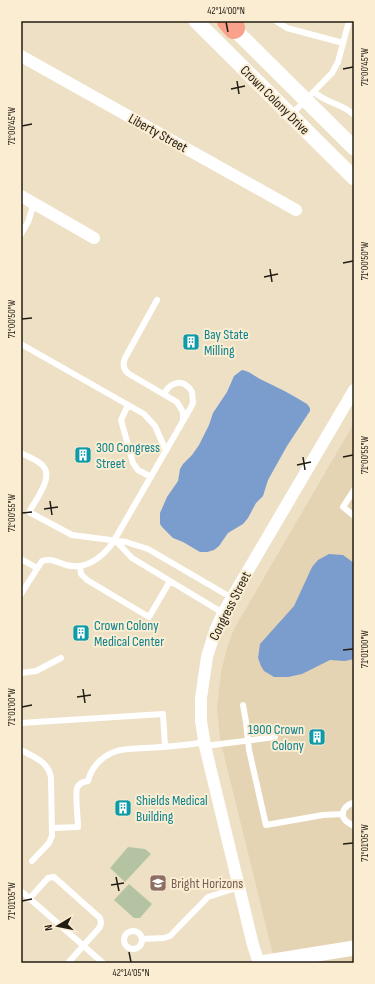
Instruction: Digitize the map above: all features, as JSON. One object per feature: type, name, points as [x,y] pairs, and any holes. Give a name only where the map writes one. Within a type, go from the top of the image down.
[{"type":"street","name":"Crown Colony Drive","points":[[196,21],[354,178]]},
{"type":"street","name":"Crown Colony Drive","points":[[230,23],[310,96],[354,148]]},
{"type":"street","name":"Liberty Street","points":[[21,56],[296,210]]},
{"type":"street","points":[[21,196],[94,238]]},
{"type":"street","name":"Congress Street","points":[[260,963],[239,887],[204,744],[200,708],[203,677],[209,648],[224,613],[354,390]]},
{"type":"street","points":[[260,963],[354,948]]},
{"type":"lane","points":[[276,21],[287,28],[343,43]]},
{"type":"lane","points":[[291,115],[328,78],[335,68],[349,21]]},
{"type":"lane","points":[[310,96],[322,98],[343,106],[354,115]]},
{"type":"lane","points":[[21,234],[28,222],[34,204]]},
{"type":"lane","points":[[157,300],[123,363],[129,374],[175,400],[181,407],[184,416],[182,424]]},
{"type":"lane","points":[[21,344],[144,414],[151,420],[166,451]]},
{"type":"lane","points":[[21,594],[36,568],[42,561],[50,560],[68,565],[80,566],[87,564],[94,561],[106,551],[114,540],[193,403],[193,395],[190,389],[184,384],[175,383],[169,386],[164,394]]},
{"type":"lane","points":[[128,405],[121,420],[133,463],[138,470],[151,477]]},
{"type":"lane","points":[[21,453],[42,465],[47,474],[46,481],[29,512],[72,535],[133,543],[148,549],[232,598]]},
{"type":"lane","points":[[354,490],[343,507],[354,516]]},
{"type":"lane","points":[[114,540],[132,558],[224,613]]},
{"type":"lane","points":[[21,559],[36,568]]},
{"type":"lane","points":[[80,566],[82,574],[87,580],[149,617],[170,581]]},
{"type":"lane","points":[[21,672],[36,671],[61,658]]},
{"type":"lane","points":[[243,705],[248,740],[266,824],[343,814]]},
{"type":"lane","points":[[21,723],[163,714],[166,746]]},
{"type":"lane","points":[[52,828],[78,827],[77,789],[80,784],[88,781],[91,771],[97,764],[110,754],[126,749],[204,744],[275,737]]},
{"type":"lane","points":[[21,750],[45,764],[49,770],[51,778],[51,840],[32,861]]},
{"type":"lane","points":[[354,803],[347,805],[344,808],[343,814],[346,821],[354,826]]},
{"type":"lane","points":[[30,899],[48,878],[52,877],[57,879],[101,920],[100,926],[68,963]]},
{"type":"lane","points":[[142,939],[164,938],[170,936],[208,897],[239,887]]},
{"type":"lane","points":[[21,891],[103,963]]},
{"type":"shaded area","points":[[354,423],[354,963],[275,963],[220,739],[217,709],[221,671],[234,629]]},
{"type":"green space","points":[[128,847],[145,849],[151,854],[125,882],[110,868]]},
{"type":"green space","points":[[129,884],[152,904],[140,918],[134,918],[114,900]]},
{"type":"water","points":[[242,370],[285,391],[307,404],[310,411],[287,446],[268,480],[263,496],[256,503],[248,518],[243,524],[228,533],[219,546],[214,550],[200,552],[173,538],[160,524],[160,513],[167,497],[178,481],[180,469],[199,445],[213,413],[227,392],[234,376]]},
{"type":"water","points":[[329,554],[343,555],[354,563],[354,659],[345,661],[330,660],[302,674],[288,677],[274,677],[264,671],[261,666],[258,658],[260,644],[294,606],[312,567],[318,560]]},
{"type":"place","name":"Bay State Milling","points":[[191,342]]},
{"type":"place","name":"300 Congress Street","points":[[83,455]]},
{"type":"place","name":"Crown Colony Medical Center","points":[[81,633]]},
{"type":"place","name":"1900 Crown Colony","points":[[317,737]]},
{"type":"place","name":"Shields Medical Building","points":[[123,808]]},
{"type":"place","name":"Bright Horizons","points":[[158,883]]}]
